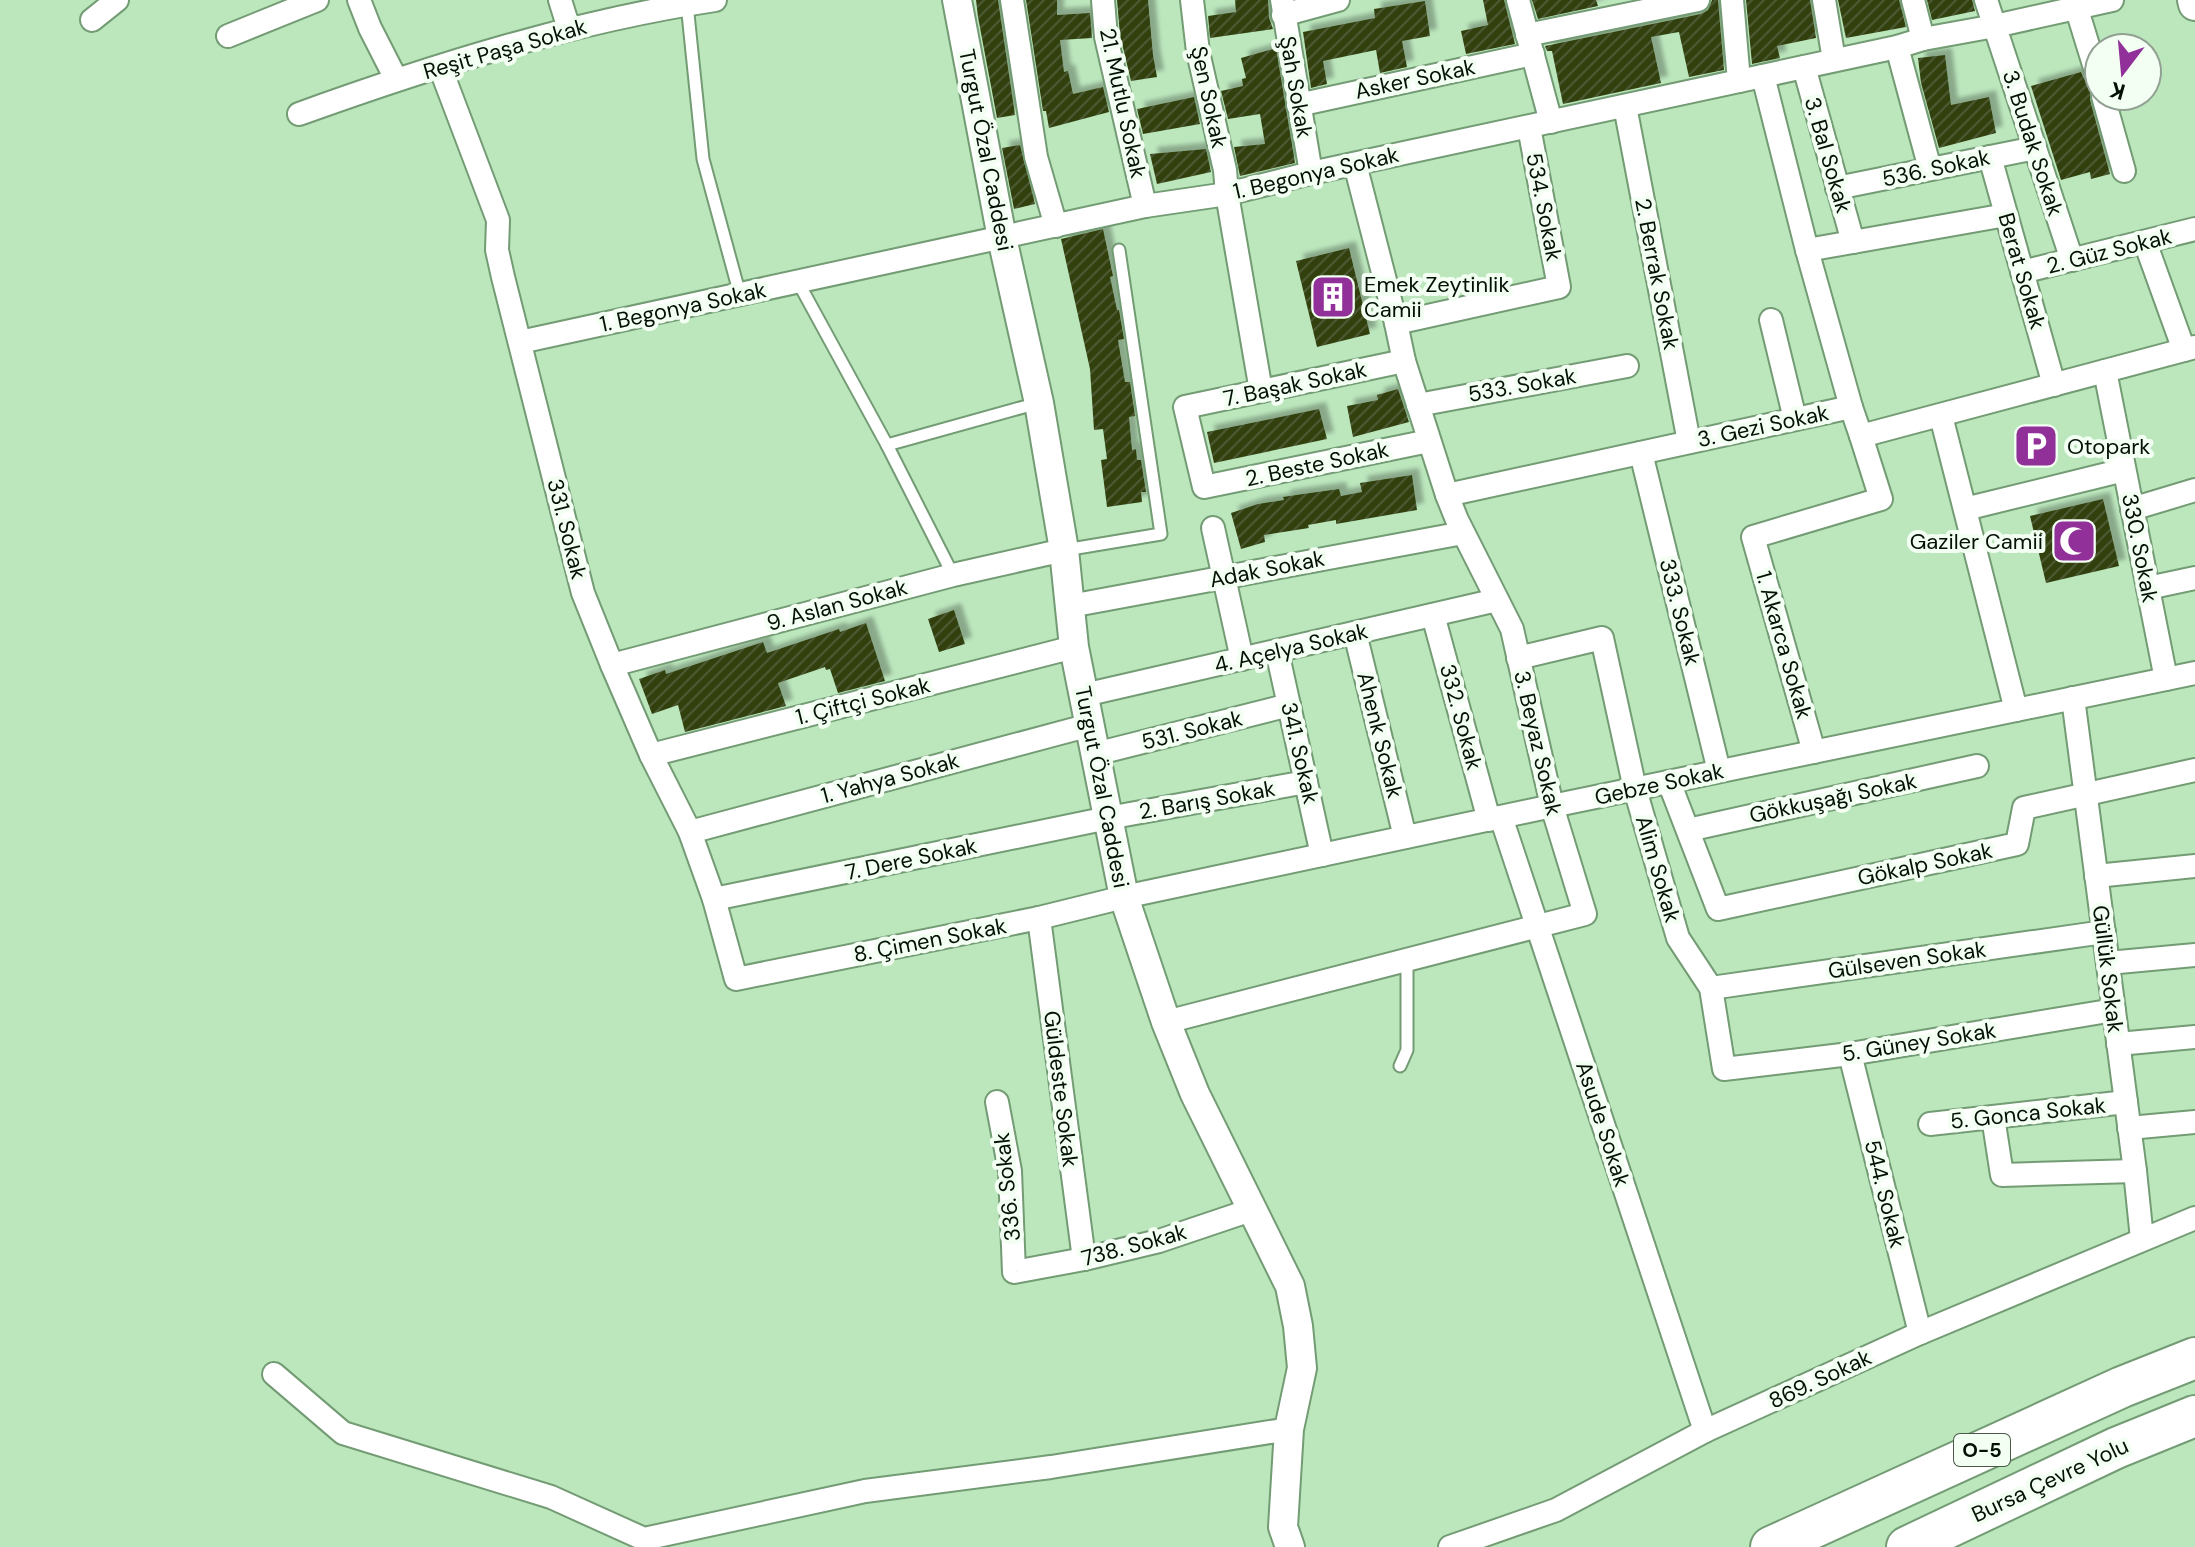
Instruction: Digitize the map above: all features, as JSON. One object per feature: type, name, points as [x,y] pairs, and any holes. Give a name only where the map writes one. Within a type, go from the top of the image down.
[{"type":"highway","name":"O-5","points":[[1771,1547],[2122,1387],[2195,1358]]},
{"type":"highway","name":"Bursa Çevre Yolu","points":[[1907,1547],[2116,1448],[2195,1416]]},
{"type":"street","points":[[92,20],[117,0]]},
{"type":"street","points":[[228,36],[317,0]]},
{"type":"street","points":[[359,0],[396,79]]},
{"type":"street","points":[[560,0],[569,29]]},
{"type":"street","name":"Reşit Paşa Sokak","points":[[299,114],[396,79],[647,7],[715,0]]},
{"type":"street","name":"Turgut Özal Caddesi","points":[[957,0],[1002,238],[1039,403],[1064,550],[1074,647],[1124,897],[1166,1022],[1195,1094],[1290,1286],[1302,1368],[1289,1429],[1283,1527],[1290,1547]]},
{"type":"street","points":[[1012,0],[1036,157],[1056,226]]},
{"type":"street","name":"21. Mutlu Sokak","points":[[1103,0],[1106,37],[1145,206]]},
{"type":"street","name":"Şen Sokak","points":[[1192,0],[1198,52],[1225,170],[1261,391]]},
{"type":"street","points":[[1283,7],[1338,0]]},
{"type":"street","name":"534. Sokak","points":[[1396,323],[1559,287],[1530,45],[1518,0]]},
{"type":"street","name":"Asker Sokak","points":[[1298,105],[1698,0]]},
{"type":"street","points":[[1732,0],[1739,81]]},
{"type":"street","points":[[1824,0],[1834,60]]},
{"type":"street","points":[[1913,0],[1923,39]]},
{"type":"street","name":"3. Budak Sokak","points":[[1986,0],[2072,260]]},
{"type":"street","name":"1. Begonya Sokak","points":[[520,342],[1145,206],[1227,194],[1923,39],[1995,26],[2076,4],[2112,0]]},
{"type":"street","points":[[2076,4],[2084,32]]},
{"type":"street","name":"Şah Sokak","points":[[1283,7],[1311,173]]},
{"type":"street","points":[[1897,47],[1930,169]]},
{"type":"street","name":"331. Sokak","points":[[440,67],[498,220],[497,250],[583,593],[651,755],[690,832],[714,899],[736,979]]},
{"type":"street","name":"3. Bal Sokak","points":[[1804,67],[1853,242]]},
{"type":"street","points":[[1763,76],[1851,407]]},
{"type":"street","name":"2. Berrak Sokak","points":[[1625,106],[1689,442]]},
{"type":"street","points":[[2107,112],[2124,171]]},
{"type":"street","name":"536. Sokak","points":[[1837,188],[2035,148]]},
{"type":"street","name":"Berat Sokak","points":[[1990,157],[2054,385]]},
{"type":"street","name":"3. Beyaz Sokak","points":[[1166,1022],[1585,914],[1552,806],[1512,629],[1447,495],[1404,361],[1355,164]]},
{"type":"street","points":[[1807,250],[2006,215]]},
{"type":"street","name":"2. Güz Sokak","points":[[2022,272],[2195,229]]},
{"type":"street","points":[[2145,242],[2190,348]]},
{"type":"street","points":[[1771,320],[1795,419]]},
{"type":"street","name":"3. Gezi Sokak","points":[[1447,495],[1851,407],[1861,436],[2190,348]]},
{"type":"street","name":"7. Başak Sokak","points":[[1204,487],[1185,407],[1404,361]]},
{"type":"street","name":"533. Sokak","points":[[1418,405],[1627,366]]},
{"type":"street","name":"330. Sokak","points":[[2105,371],[2166,679]]},
{"type":"street","points":[[1941,416],[2016,710]]},
{"type":"street","name":"1. Akarca Sokak","points":[[1814,752],[1753,537],[1881,499],[1861,436]]},
{"type":"street","name":"2. Beste Sokak","points":[[1204,487],[1429,441]]},
{"type":"street","name":"333. Sokak","points":[[1641,453],[1719,771]]},
{"type":"street","points":[[1965,509],[2124,470]]},
{"type":"street","points":[[2132,509],[2195,490]]},
{"type":"street","points":[[1213,528],[1242,659]]},
{"type":"street","name":"Adak Sokak","points":[[1070,606],[1463,533]]},
{"type":"street","name":"9. Aslan Sokak","points":[[612,665],[953,575],[1064,550]]},
{"type":"street","points":[[2148,588],[2195,578]]},
{"type":"street","name":"4. Açelya Sokak","points":[[1084,695],[1497,600]]},
{"type":"street","name":"332. Sokak","points":[[1433,615],[1495,818]]},
{"type":"street","name":"Ahenk Sokak","points":[[1355,633],[1405,837]]},
{"type":"street","name":"Alim Sokak","points":[[1518,658],[1602,638],[1635,789],[1678,938],[1711,988]]},
{"type":"street","name":"1. Çiftçi Sokak","points":[[651,755],[1074,647]]},
{"type":"street","name":"341. Sokak","points":[[1277,651],[1322,855]]},
{"type":"street","name":"Gebze Sokak","points":[[1124,897],[2195,673]]},
{"type":"street","name":"Güllük Sokak","points":[[2073,698],[2142,1239]]},
{"type":"street","name":"531. Sokak","points":[[1095,754],[1289,705]]},
{"type":"street","name":"1. Yahya Sokak","points":[[690,832],[1090,725]]},
{"type":"street","name":"Gökkuşağı Sokak","points":[[1688,830],[1977,766]]},
{"type":"street","name":"Gökalp Sokak","points":[[1688,830],[1718,909],[2017,844],[2024,808],[2195,770]]},
{"type":"street","name":"2. Barış Sokak","points":[[1108,818],[1306,782]]},
{"type":"street","points":[[1669,782],[1688,830]]},
{"type":"street","name":"7. Dere Sokak","points":[[714,899],[1108,818]]},
{"type":"street","name":"Asude Sokak","points":[[1495,818],[1538,926],[1705,1431]]},
{"type":"street","points":[[2096,876],[2195,866]]},
{"type":"street","name":"8. Çimen Sokak","points":[[736,979],[1039,918],[1124,897]]},
{"type":"street","name":"Güldeste Sokak","points":[[1039,918],[1084,1259]]},
{"type":"street","name":"Gülseven Sokak","points":[[1711,988],[2104,932]]},
{"type":"street","points":[[2108,963],[2195,955]]},
{"type":"street","name":"5. Güney Sokak","points":[[1711,988],[1724,1069],[1850,1054],[2114,1010]]},
{"type":"street","points":[[2118,1044],[2195,1037]]},
{"type":"street","name":"544. Sokak","points":[[1850,1054],[1920,1333]]},
{"type":"street","name":"336. Sokak","points":[[997,1102],[1010,1171],[1014,1272]]},
{"type":"street","name":"5. Gonca Sokak","points":[[1930,1124],[2126,1102]]},
{"type":"street","points":[[1993,1117],[2002,1175],[2135,1171]]},
{"type":"street","points":[[2129,1128],[2195,1122]]},
{"type":"street","name":"738. Sokak","points":[[1014,1272],[1159,1241],[1251,1210]]},
{"type":"street","name":"869. Sokak","points":[[1450,1547],[1556,1510],[1705,1431],[1920,1333],[2195,1218]]},
{"type":"street","points":[[274,1374],[343,1433],[551,1497],[644,1539],[865,1491],[1051,1467],[1289,1429]]},
{"type":"lane","points":[[687,4],[703,159],[740,295]]},
{"type":"lane","points":[[1064,550],[1161,534],[1119,250]]},
{"type":"lane","points":[[798,282],[887,445],[953,575]]},
{"type":"lane","points":[[887,445],[1039,403]]},
{"type":"lane","points":[[1400,1066],[1407,1050],[1407,960]]},
{"type":"building","points":[[976,0],[998,0],[1015,115],[997,118]]},
{"type":"building","points":[[1026,0],[1057,0],[1057,15],[1090,13],[1092,38],[1060,40],[1064,72],[1068,71],[1073,94],[1103,87],[1109,112],[1049,128],[1046,111],[1043,111]]},
{"type":"building","points":[[1117,0],[1148,0],[1157,77],[1131,81],[1120,35]]},
{"type":"building","points":[[1235,0],[1268,0],[1273,29],[1210,38],[1208,16],[1236,12]]},
{"type":"building","points":[[1483,0],[1504,0],[1515,44],[1466,54],[1461,31],[1488,25]]},
{"type":"building","points":[[1532,0],[1596,0],[1598,6],[1538,19]]},
{"type":"building","points":[[1712,0],[1718,0],[1724,70],[1689,77],[1679,32],[1651,37],[1661,83],[1563,104],[1552,51],[1547,51],[1545,46],[1701,14],[1708,10]]},
{"type":"building","points":[[1746,0],[1810,0],[1816,38],[1777,46],[1780,58],[1752,64]]},
{"type":"building","points":[[1838,0],[1899,0],[1906,27],[1846,38]]},
{"type":"building","points":[[1927,0],[1972,0],[1975,11],[1932,20]]},
{"type":"building","points":[[1425,1],[1430,36],[1402,41],[1407,67],[1380,73],[1376,50],[1323,61],[1327,84],[1311,88],[1303,32],[1375,18],[1374,9]]},
{"type":"building","points":[[1276,48],[1295,163],[1240,176],[1234,147],[1265,144],[1260,114],[1228,119],[1221,91],[1243,86],[1242,79],[1246,78],[1241,58]]},
{"type":"building","points":[[1945,55],[1951,105],[1989,97],[1996,133],[1939,148],[1921,83],[1918,58]]},
{"type":"building","points":[[2081,72],[2083,112],[2093,112],[2110,174],[2091,179],[2090,172],[2061,180],[2031,86]]},
{"type":"building","points":[[1194,97],[1200,124],[1143,134],[1137,109]]},
{"type":"building","points":[[1020,145],[1035,204],[1014,209],[1002,148]]},
{"type":"building","points":[[1206,149],[1211,172],[1157,184],[1150,154]]},
{"type":"building","points":[[1103,229],[1124,339],[1118,340],[1125,382],[1130,382],[1135,416],[1129,417],[1132,450],[1136,449],[1137,460],[1141,460],[1146,492],[1141,492],[1142,502],[1107,507],[1101,460],[1107,459],[1103,429],[1094,430],[1090,369],[1061,239]]},
{"type":"building","name":"Emek Zeytinlik Camii","points":[[1349,248],[1370,334],[1317,347],[1296,261]]},
{"type":"building","points":[[1398,389],[1409,422],[1353,437],[1347,406],[1378,400],[1377,395]]},
{"type":"building","points":[[1319,409],[1327,439],[1214,463],[1207,432]]},
{"type":"building","points":[[1412,475],[1417,510],[1336,524],[1336,520],[1308,525],[1309,528],[1264,535],[1265,542],[1241,549],[1231,513],[1284,500],[1283,497],[1339,489],[1341,496],[1362,492],[1360,483]]},
{"type":"building","name":"Gaziler Camii","points":[[2103,499],[2119,566],[2046,583],[2030,516]]},
{"type":"building","points":[[954,610],[965,644],[939,652],[928,619]]},
{"type":"building","points":[[866,623],[885,681],[838,693],[830,669],[826,670],[825,667],[778,683],[786,706],[685,732],[678,705],[652,714],[639,679],[665,670],[666,674],[763,642],[767,653]]},
{"type":"place","name":"Emek Zeytinlik Camii","points":[[1333,297]]},
{"type":"place","name":"Otopark","points":[[2036,446]]},
{"type":"place","name":"Gaziler Camii","points":[[2074,541]]}]
